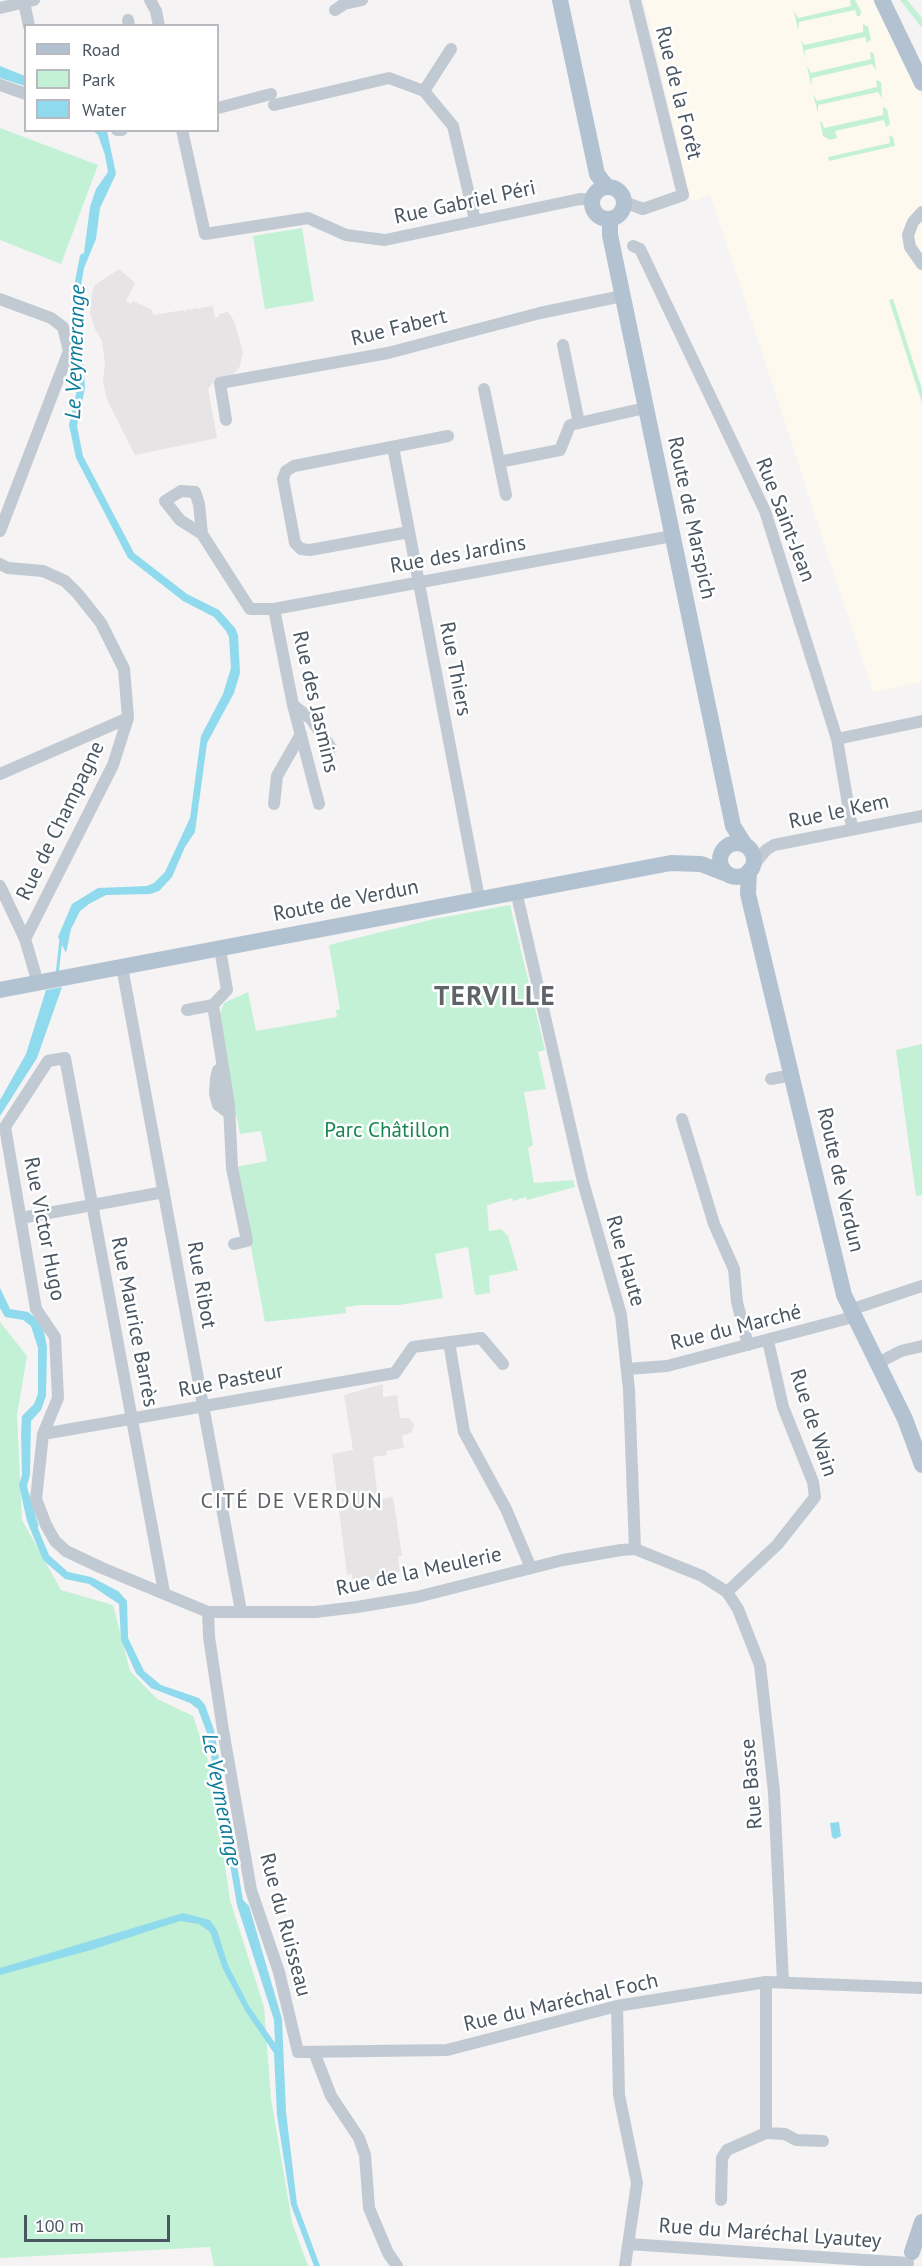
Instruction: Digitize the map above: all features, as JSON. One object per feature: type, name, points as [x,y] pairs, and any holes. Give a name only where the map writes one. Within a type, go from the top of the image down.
[{"type":"main road","points":[[560,0],[597,174],[607,187]]},
{"type":"main road","points":[[882,0],[922,83]]},
{"type":"main road","points":[[607,187],[617,189],[624,202],[622,211],[610,219],[598,215],[593,200],[598,191],[607,187]]},
{"type":"main road","name":"Route de Marspich","points":[[610,219],[609,235],[736,848]]},
{"type":"main road","points":[[736,848],[753,856],[751,868],[742,876],[730,875],[721,865],[736,848]]},
{"type":"main road","name":"Route de Verdun","points":[[701,864],[736,848]]},
{"type":"main road","name":"Route de Verdun","points":[[0,990],[671,863],[701,864],[730,875],[748,894]]},
{"type":"main road","name":"Route de Verdun","points":[[751,868],[748,894],[844,1295],[921,1455]]},
{"type":"main road","points":[[913,2257],[922,2222]]},
{"type":"street","points":[[150,0],[156,11],[159,24]]},
{"type":"street","points":[[335,10],[344,4],[362,0]]},
{"type":"street","name":"Rue de la Forêt","points":[[624,202],[644,210],[683,195],[635,0]]},
{"type":"street","points":[[0,6],[29,1],[29,24]]},
{"type":"street","points":[[424,91],[451,49]]},
{"type":"street","points":[[219,108],[389,78],[424,91],[453,126],[475,220]]},
{"type":"street","points":[[0,85],[24,93]]},
{"type":"street","name":"Rue Gabriel Péri","points":[[182,132],[205,234],[308,218],[346,235],[385,240],[580,199],[593,200]]},
{"type":"street","points":[[920,216],[908,235],[910,247],[922,264]]},
{"type":"street","name":"Rue Saint-Jean","points":[[633,246],[640,249],[765,512],[837,739],[852,828]]},
{"type":"street","name":"Rue Fabert","points":[[226,420],[220,383],[388,353],[540,313],[622,296]]},
{"type":"street","points":[[0,299],[51,318],[63,327],[69,351],[0,531]]},
{"type":"street","points":[[563,345],[579,423]]},
{"type":"street","points":[[484,389],[506,495]]},
{"type":"street","points":[[499,462],[560,450],[570,425],[645,408]]},
{"type":"street","points":[[409,532],[310,550],[301,549],[296,543],[283,479],[286,471],[294,466],[448,436]]},
{"type":"street","name":"Rue Thiers","points":[[393,447],[479,898]]},
{"type":"street","name":"Rue des Jardins","points":[[202,534],[250,609],[274,609],[672,536]]},
{"type":"street","name":"Rue de Champagne","points":[[0,564],[8,568],[43,570],[65,581],[78,594],[101,623],[124,669],[128,718],[113,765],[25,939]]},
{"type":"street","name":"Rue des Jasmins","points":[[274,609],[294,705],[319,804]]},
{"type":"street","points":[[294,705],[311,719],[332,748]]},
{"type":"street","name":"Rue de Champagne","points":[[0,774],[128,718]]},
{"type":"street","points":[[837,739],[922,721]]},
{"type":"street","points":[[274,804],[277,776],[301,734]]},
{"type":"street","name":"Rue le Kem","points":[[751,868],[766,850],[774,845],[922,816]]},
{"type":"street","name":"Rue le Kem","points":[[736,848],[766,850]]},
{"type":"street","points":[[0,886],[25,939],[38,983]]},
{"type":"street","name":"Rue Haute","points":[[516,891],[583,1182],[621,1315],[627,1369],[635,1549]]},
{"type":"street","points":[[187,1010],[213,1005],[227,990],[220,949]]},
{"type":"street","name":"Rue Ribot","points":[[122,967],[241,1611]]},
{"type":"street","points":[[213,1005],[230,1114],[232,1168],[247,1241],[234,1244]]},
{"type":"street","name":"Rue Maurice Barrès","points":[[65,1058],[164,1592]]},
{"type":"street","name":"Rue Victor Hugo","points":[[65,1058],[48,1061],[4,1126],[36,1309],[55,1337],[58,1398],[43,1434],[36,1499],[55,1541],[66,1551],[208,1612]]},
{"type":"street","points":[[771,1079],[792,1075]]},
{"type":"street","points":[[681,1119],[714,1224],[734,1269],[737,1302],[748,1345]]},
{"type":"street","points":[[21,1218],[164,1192]]},
{"type":"street","name":"Rue du Marché","points":[[627,1369],[667,1366],[768,1341],[852,1314],[922,1286]]},
{"type":"street","points":[[503,1364],[481,1338],[449,1342],[464,1432],[506,1509],[531,1568]]},
{"type":"street","name":"Rue de Wain","points":[[727,1592],[777,1545],[815,1497],[813,1482],[783,1407],[768,1341]]},
{"type":"street","name":"Rue Pasteur","points":[[43,1434],[132,1420],[359,1377],[395,1373],[413,1347],[449,1342]]},
{"type":"street","points":[[878,1363],[901,1351],[922,1346]]},
{"type":"street","points":[[635,1549],[702,1576],[727,1592]]},
{"type":"street","name":"Rue de la Meulerie","points":[[208,1612],[315,1612],[357,1607],[417,1597],[576,1558],[635,1549]]},
{"type":"street","name":"Rue Basse","points":[[727,1592],[738,1609],[760,1665],[774,1792],[783,1982]]},
{"type":"street","name":"Rue du Ruisseau","points":[[208,1612],[209,1637],[221,1718],[251,1890],[279,1972],[298,2052],[314,2052]]},
{"type":"street","points":[[766,1982],[766,2133]]},
{"type":"street","name":"Rue du Maréchal Foch","points":[[314,2052],[447,2050],[496,2040],[617,2006],[766,1982],[922,1988]]},
{"type":"street","name":"Rue du Maréchal Lyautey","points":[[617,2006],[619,2095],[637,2183],[625,2266]]},
{"type":"street","points":[[314,2052],[331,2096],[359,2138],[365,2156],[369,2208],[388,2253],[397,2266]]},
{"type":"street","points":[[721,2200],[722,2158],[727,2150],[766,2133],[785,2134],[796,2140],[823,2141]]},
{"type":"street","name":"Rue du Maréchal Lyautey","points":[[629,2244],[913,2257]]},
{"type":"shaded area","points":[[644,0],[872,0],[888,25],[922,96],[922,682],[873,692],[710,194],[691,202]]},
{"type":"shaded area","points":[[119,269],[135,283],[126,301],[131,304],[133,301],[152,310],[153,315],[184,310],[185,313],[186,310],[198,308],[200,310],[200,308],[213,306],[215,318],[219,317],[219,314],[228,312],[234,321],[243,352],[240,366],[233,375],[216,379],[208,389],[217,438],[135,455],[107,400],[103,382],[105,363],[102,341],[90,313],[95,285]]},
{"type":"shaded area","points":[[383,1384],[383,1397],[397,1395],[400,1418],[409,1418],[414,1424],[412,1432],[402,1436],[404,1448],[386,1451],[387,1455],[373,1457],[378,1499],[393,1497],[402,1556],[398,1556],[400,1572],[396,1573],[397,1577],[357,1583],[357,1579],[352,1580],[352,1574],[347,1575],[332,1454],[353,1450],[344,1395]]},
{"type":"green space","points":[[850,0],[855,0],[861,11],[860,16],[857,16],[855,10],[799,22],[798,30],[794,11],[798,18],[851,6]]},
{"type":"green space","points":[[900,0],[907,0],[922,18],[922,28]]},
{"type":"green space","points":[[863,24],[868,27],[871,39],[867,43],[865,37],[805,50],[805,58],[801,39],[804,45],[863,32]]},
{"type":"green space","points":[[870,52],[874,54],[876,70],[872,64],[812,78],[811,85],[807,66],[811,73],[871,59]]},
{"type":"green space","points":[[876,80],[881,82],[882,98],[878,92],[818,105],[818,113],[813,94],[817,101],[877,87]]},
{"type":"green space","points":[[883,107],[887,109],[890,124],[886,127],[884,120],[835,131],[837,138],[830,140],[823,136],[820,122],[824,128],[883,115]]},
{"type":"green space","points":[[0,128],[98,165],[61,264],[0,240]]},
{"type":"green space","points":[[889,135],[893,137],[895,146],[829,161],[828,157],[890,143]]},
{"type":"green space","points":[[302,228],[314,301],[265,309],[253,236]]},
{"type":"green space","points":[[893,299],[922,389],[922,403],[889,300]]},
{"type":"green space","name":"Parc Châtillon","points":[[510,905],[545,1050],[538,1052],[546,1089],[524,1092],[533,1145],[528,1148],[534,1183],[573,1180],[575,1187],[527,1200],[526,1197],[513,1201],[512,1198],[487,1205],[489,1231],[501,1229],[508,1236],[518,1270],[489,1276],[490,1293],[475,1295],[468,1247],[435,1254],[443,1298],[399,1305],[345,1307],[346,1313],[265,1322],[236,1167],[267,1161],[261,1131],[240,1134],[218,1020],[224,1003],[248,992],[256,1031],[337,1017],[336,1010],[340,1009],[329,945],[434,919]]},
{"type":"green space","points":[[922,1044],[922,1195],[916,1196],[896,1050]]},
{"type":"green space","points":[[0,1322],[27,1356],[17,1415],[22,1520],[61,1590],[113,1605],[130,1671],[157,1699],[193,1716],[210,1766],[230,1900],[264,2007],[271,2099],[292,2222],[308,2266],[214,2266],[210,2247],[0,2258]]},
{"type":"water","points":[[0,66],[24,76],[24,86],[0,78]]},
{"type":"water","points":[[94,132],[107,132],[116,174],[100,208],[96,239],[84,268],[79,298],[85,388],[77,426],[83,456],[134,553],[187,594],[219,610],[235,628],[238,635],[240,673],[234,693],[207,743],[195,832],[185,847],[172,877],[159,891],[150,894],[106,895],[89,904],[80,911],[71,929],[66,953],[58,937],[72,904],[98,888],[147,886],[154,883],[165,872],[190,818],[201,736],[223,694],[231,668],[229,637],[226,631],[214,617],[183,601],[128,558],[76,458],[69,425],[77,390],[72,297],[80,255],[84,253],[90,207],[96,189],[108,172],[98,135]]},
{"type":"water","points":[[62,987],[37,1058],[0,1116],[0,1100],[26,1054],[46,990]]},
{"type":"water","points":[[0,1288],[10,1309],[28,1312],[43,1326],[47,1347],[46,1396],[41,1410],[31,1421],[30,1475],[27,1486],[34,1519],[49,1555],[68,1572],[91,1577],[118,1591],[127,1601],[128,1638],[144,1671],[161,1685],[199,1698],[205,1705],[214,1730],[243,1900],[249,1906],[282,2019],[286,2112],[297,2204],[320,2266],[314,2266],[291,2205],[277,2115],[274,2053],[246,2012],[223,1969],[210,1932],[199,1924],[180,1921],[91,1950],[0,1975],[0,1968],[183,1913],[210,1920],[217,1930],[228,1965],[249,2006],[275,2043],[274,2020],[237,1905],[207,1733],[198,1709],[190,1703],[151,1688],[136,1673],[121,1640],[119,1604],[89,1584],[65,1579],[43,1560],[27,1521],[19,1485],[22,1475],[22,1416],[34,1404],[38,1394],[38,1348],[31,1326],[23,1320],[5,1317],[0,1308]]},
{"type":"water","points":[[839,1822],[841,1836],[835,1839],[832,1837],[830,1823]]},
{"type":"waterway","name":"Le Veymerange","points":[[57,975],[61,939]]},
{"type":"waterway","name":"Le Veymerange","points":[[27,1492],[37,1526]]},
{"type":"district","name":"TERVILLE","points":[[495,997]]},
{"type":"district","name":"CITÉ DE VERDUN","points":[[292,1502]]}]
